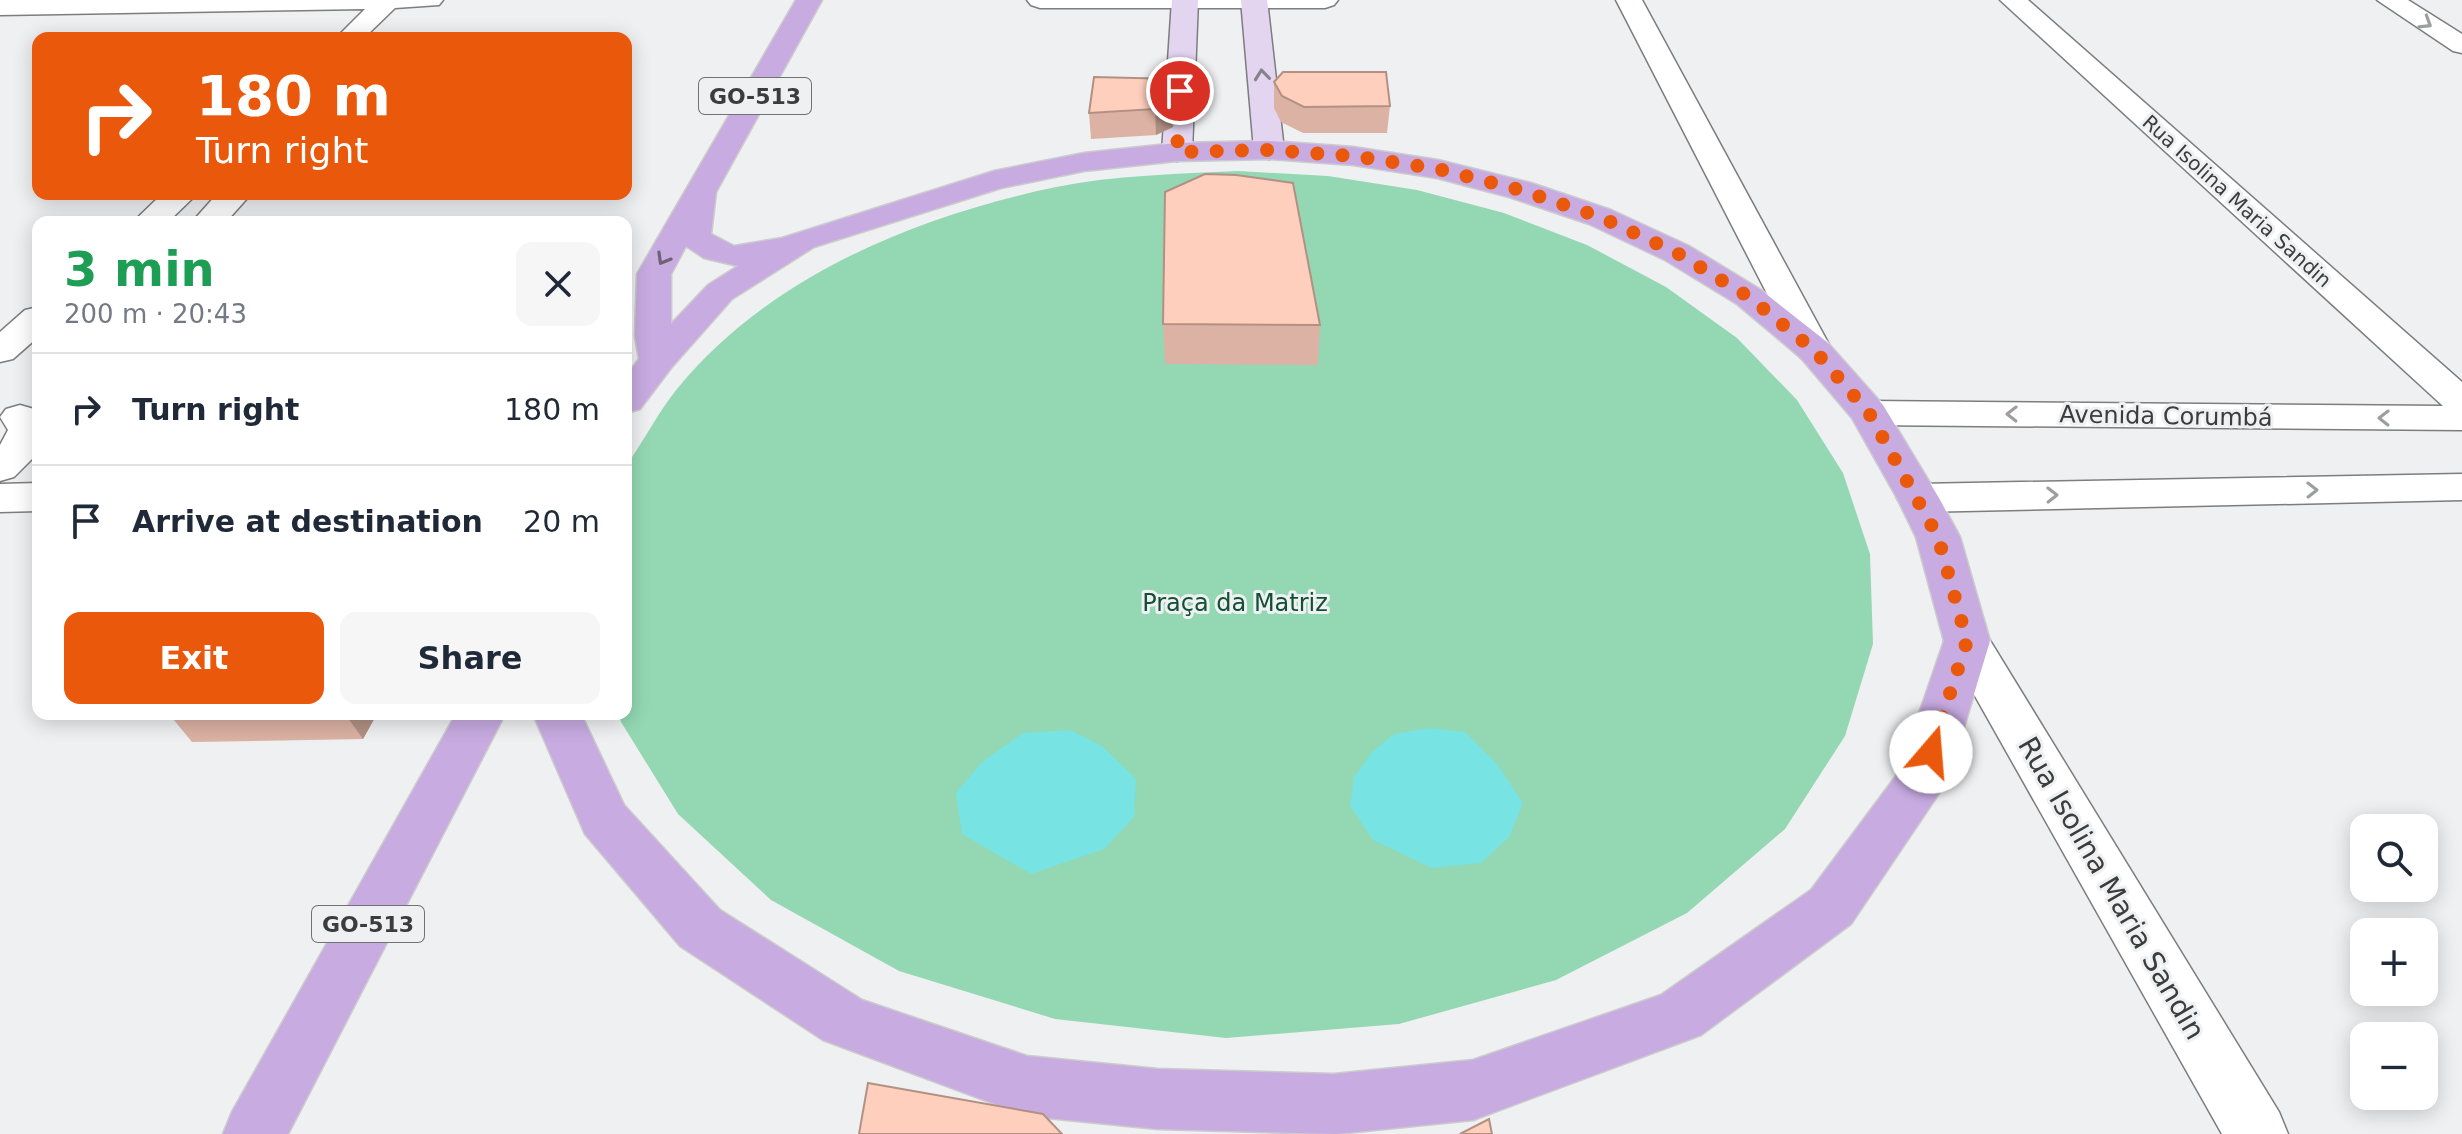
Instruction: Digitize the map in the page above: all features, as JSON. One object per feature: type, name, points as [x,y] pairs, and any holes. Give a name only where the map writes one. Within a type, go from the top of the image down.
[{"type":"main road","name":"GO-513","points":[[658,360],[653,336],[654,274],[809,0]]},
{"type":"main road","points":[[560,720],[604,819],[700,928],[844,1021],[1027,1086],[1158,1117],[1335,1119],[1473,1090],[1680,1016],[1831,907],[1922,780],[1967,641],[1938,537],[1918,498],[1869,413],[1814,350],[1737,290],[1677,253],[1600,217],[1520,190],[1438,169],[1353,156],[1269,150],[1177,152],[1084,162],[994,180],[802,240],[720,292],[632,393]]},
{"type":"main road","name":"GO-513","points":[[701,191],[695,215],[695,237],[712,253],[733,257],[802,240]]},
{"type":"main road","name":"GO-513","points":[[254,1134],[478,720]]},
{"type":"street","points":[[355,32],[389,0]]},
{"type":"street","points":[[5,6],[431,0]]},
{"type":"street","points":[[402,28],[431,0]]},
{"type":"street","points":[[1040,0],[1325,0]]},
{"type":"street","points":[[1177,152],[1185,0]]},
{"type":"street","points":[[1254,0],[1269,150]]},
{"type":"street","points":[[1629,0],[1814,350]]},
{"type":"street","name":"Rua Isolina Maria Sandin","points":[[2013,0],[2462,402]]},
{"type":"street","points":[[2390,0],[2462,45]]},
{"type":"street","points":[[156,216],[174,200]]},
{"type":"street","points":[[214,216],[229,200]]},
{"type":"street","points":[[0,351],[32,323]]},
{"type":"street","points":[[0,468],[21,448],[28,430],[24,411]]},
{"type":"street","name":"Avenida Corumbá","points":[[1869,413],[2462,418]]},
{"type":"street","points":[[1918,498],[2462,487]]},
{"type":"street","points":[[0,498],[32,497]]},
{"type":"street","name":"Rua Isolina Maria Sandin","points":[[1967,641],[2257,1134]]},
{"type":"green space","name":"Praça da Matriz","points":[[1238,171],[1328,176],[1417,190],[1504,213],[1587,245],[1666,287],[1737,338],[1797,400],[1843,473],[1870,554],[1873,644],[1845,736],[1785,829],[1687,913],[1556,980],[1399,1024],[1226,1038],[1055,1019],[899,971],[771,900],[678,814],[620,720],[632,720],[632,457],[670,397],[714,349],[755,314],[849,256],[899,234],[1004,199],[1079,183]]},
{"type":"water","points":[[1429,728],[1465,732],[1497,764],[1523,803],[1509,837],[1481,863],[1432,868],[1373,840],[1350,806],[1354,777],[1372,752],[1394,734]]},
{"type":"water","points":[[1070,730],[1102,746],[1136,779],[1134,817],[1104,849],[1031,874],[962,834],[956,793],[982,762],[1023,733]]},
{"type":"building","points":[[1283,72],[1386,72],[1390,106],[1304,107],[1282,96],[1274,82]]},
{"type":"building","points":[[1094,77],[1175,79],[1173,101],[1155,109],[1089,113]]},
{"type":"building","points":[[1205,174],[1293,183],[1320,325],[1163,324],[1165,192]]},
{"type":"building","points":[[868,1083],[1043,1114],[1062,1134],[859,1134]]},
{"type":"building","points":[[1489,1119],[1492,1134],[1460,1134]]},
{"type":"route","points":[[1180,91],[1177,152],[1269,150],[1353,156],[1438,169],[1520,190],[1600,217],[1677,253],[1749,297],[1814,350],[1869,413],[1938,537],[1967,641],[1931,752]]}]
